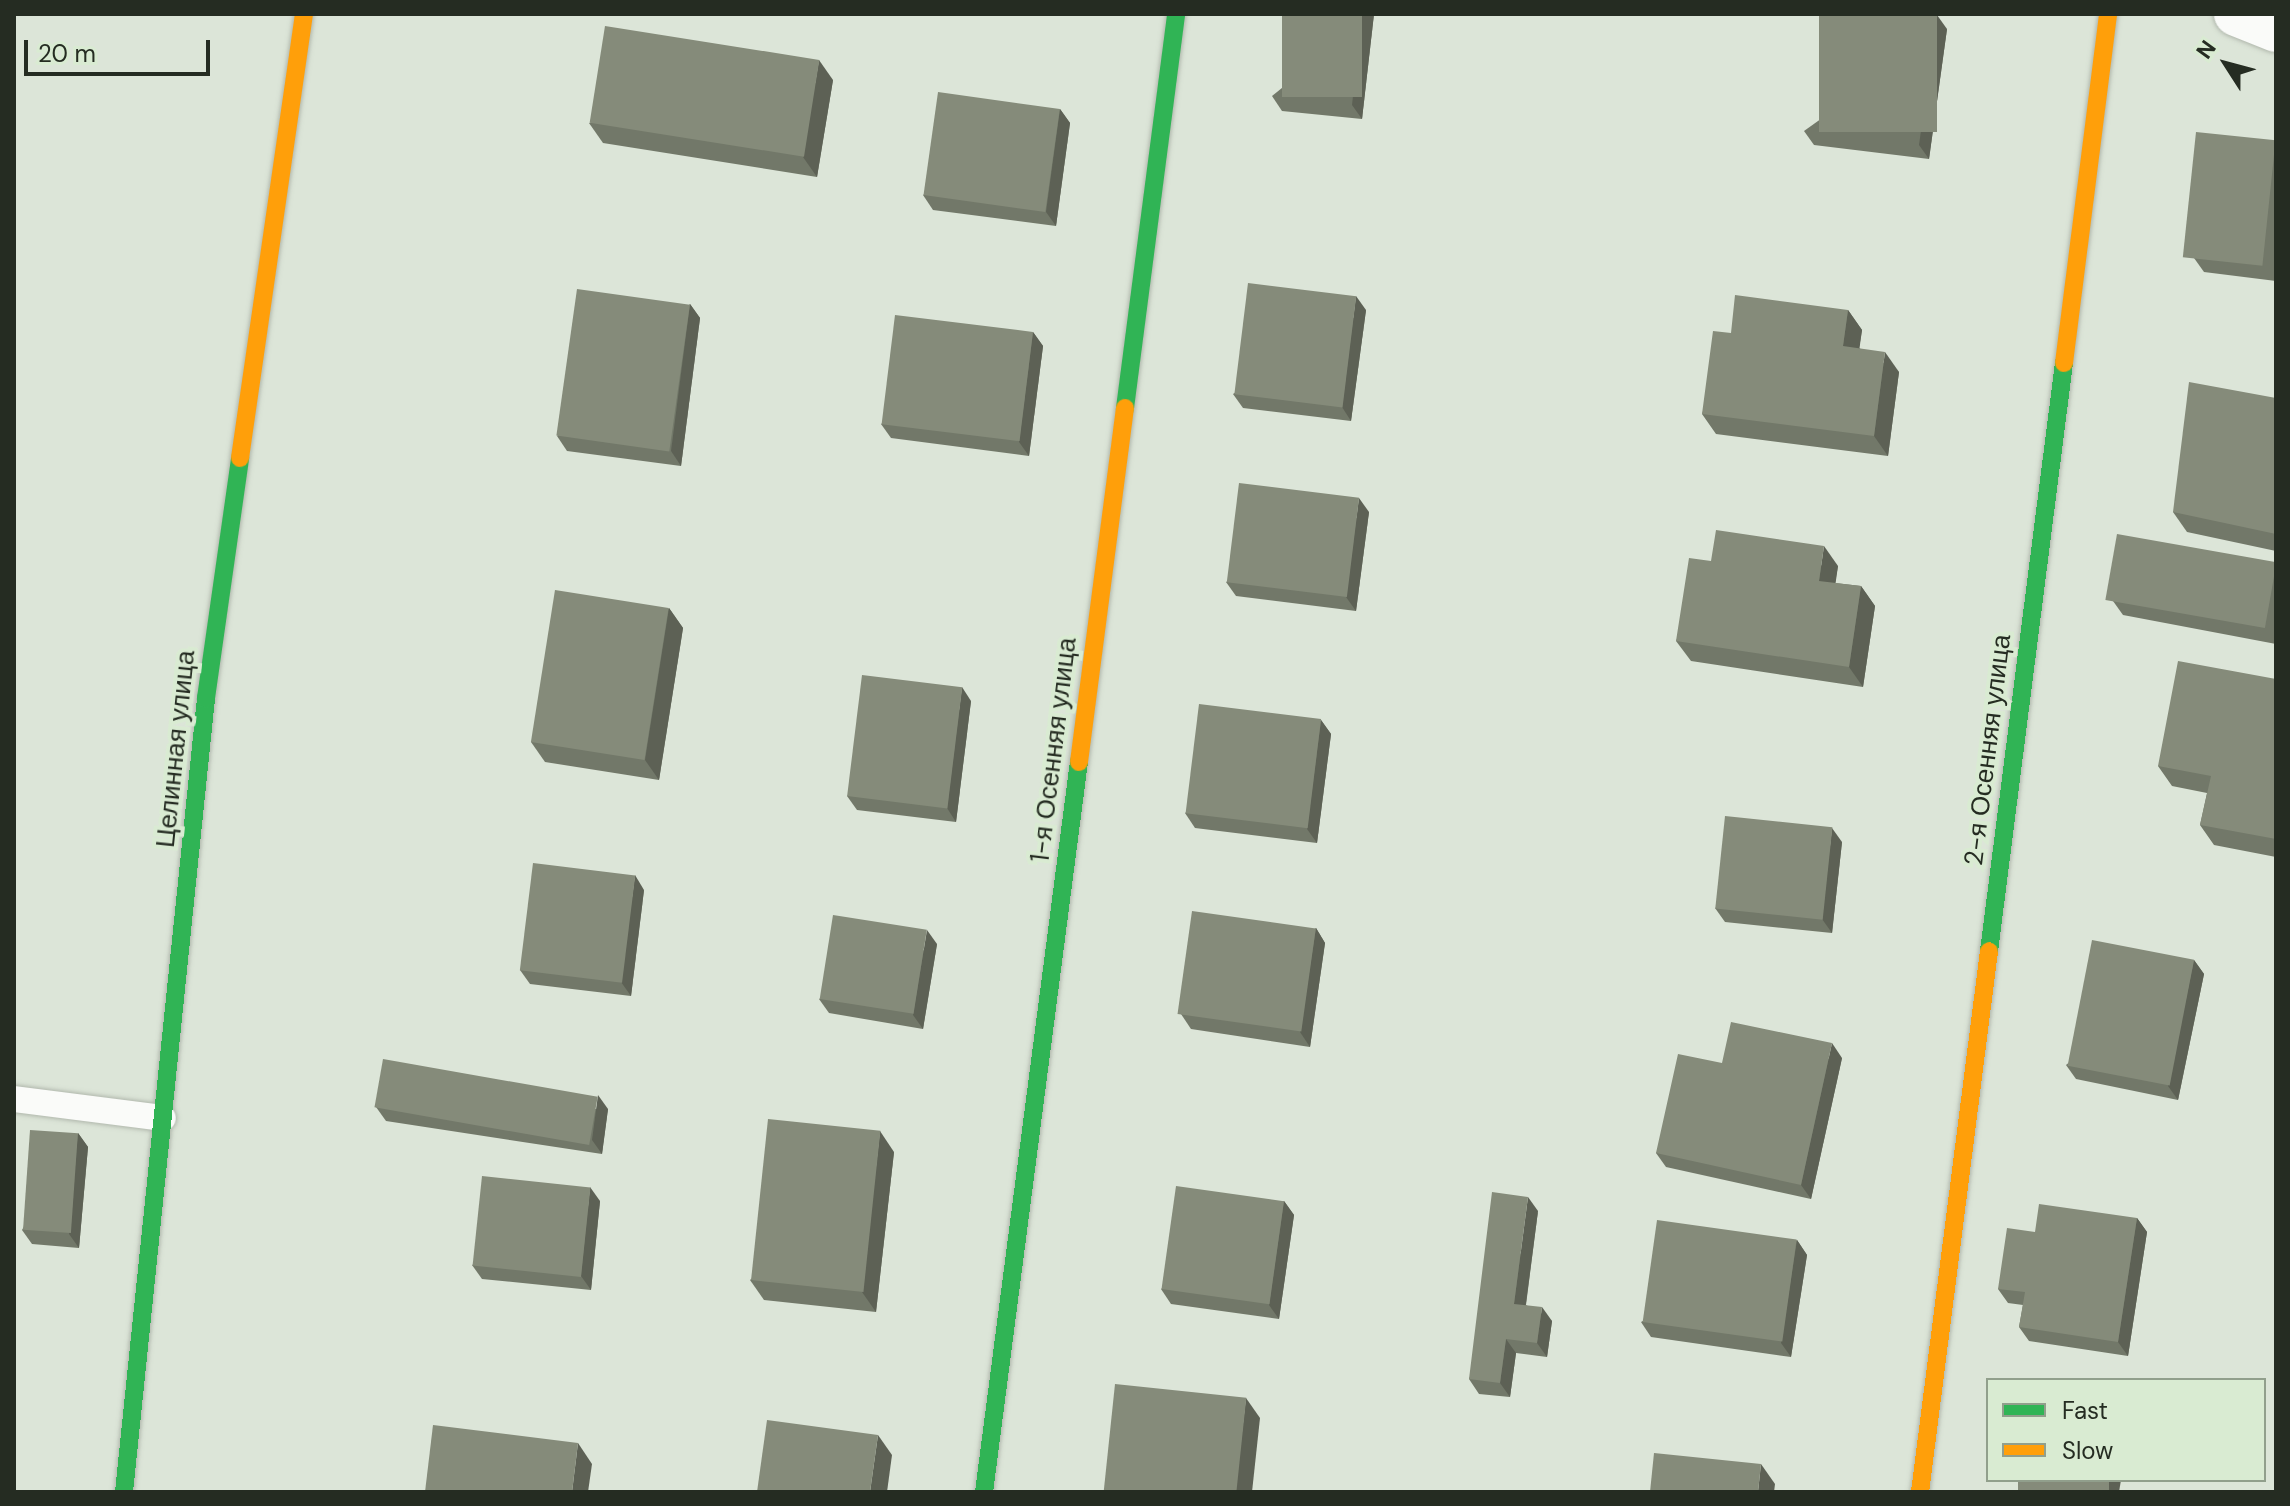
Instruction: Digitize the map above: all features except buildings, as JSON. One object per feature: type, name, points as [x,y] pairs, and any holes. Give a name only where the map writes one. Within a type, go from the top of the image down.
[{"type":"street","name":"Целинная улица","points":[[124,1492],[206,698],[304,14]]},
{"type":"street","name":"1-я Осенняя улица","points":[[984,1492],[1176,14]]},
{"type":"street","name":"2-я Осенняя улица","points":[[1920,1492],[2108,14]]},
{"type":"street","points":[[2236,14],[2276,30]]},
{"type":"lane","points":[[14,1099],[163,1118]]},
{"type":"traffic: fast","points":[[1125,408],[1176,14]]},
{"type":"traffic: fast","points":[[1989,951],[2064,363]]},
{"type":"traffic: fast","points":[[124,1492],[206,698],[240,458]]},
{"type":"traffic: fast","points":[[984,1492],[1079,762]]},
{"type":"traffic: slow","points":[[240,458],[304,14]]},
{"type":"traffic: slow","points":[[2064,363],[2108,14]]},
{"type":"traffic: slow","points":[[1079,762],[1125,408]]},
{"type":"traffic: slow","points":[[1920,1492],[1989,951]]}]
